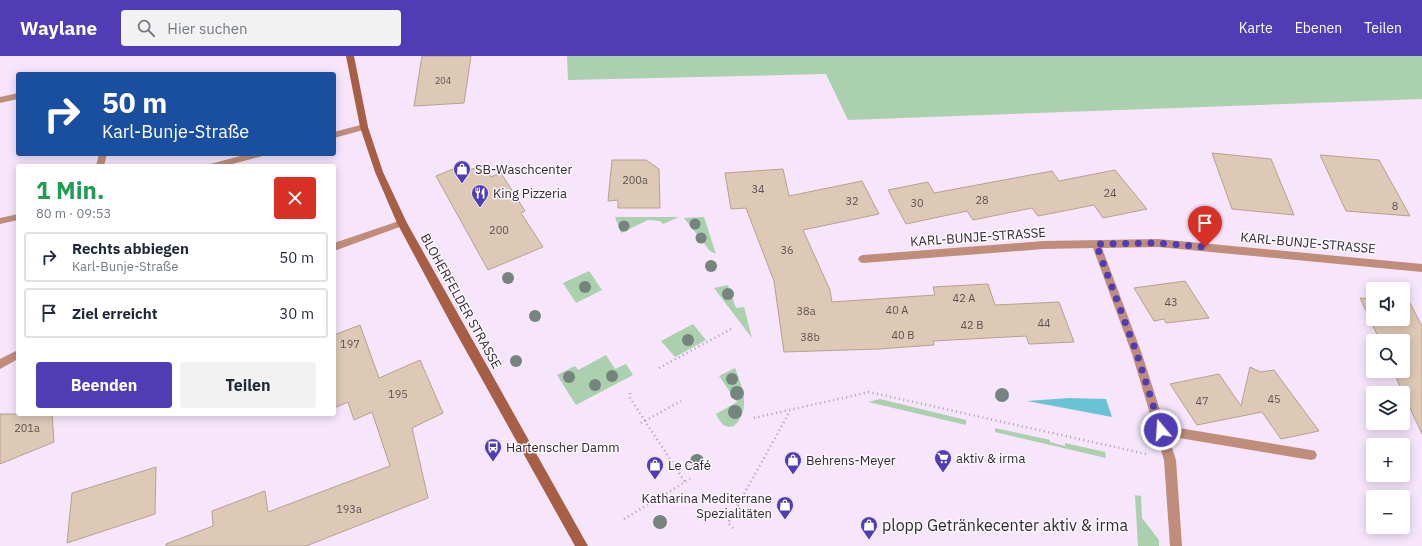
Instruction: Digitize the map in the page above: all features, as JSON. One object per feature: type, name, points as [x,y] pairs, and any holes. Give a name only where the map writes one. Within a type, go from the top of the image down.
[{"type":"street","name":"BLOHERFELDER STRASSE","points":[[350,56],[364,127],[384,185],[402,223],[454,319],[582,546]]},
{"type":"street","points":[[0,100],[16,96]]},
{"type":"street","points":[[336,134],[364,127]]},
{"type":"street","points":[[221,164],[252,156]]},
{"type":"street","points":[[0,220],[16,216]]},
{"type":"street","points":[[336,246],[402,223]]},
{"type":"street","name":"KARL-BUNJE-STRASSE","points":[[863,259],[1044,245],[1158,243],[1422,268]]},
{"type":"street","points":[[1096,244],[1137,354],[1170,460],[1176,546]]},
{"type":"street","points":[[0,364],[16,355]]},
{"type":"street","points":[[1161,430],[1311,455]]},
{"type":"path","points":[[658,368],[733,328]]},
{"type":"path","points":[[754,418],[869,392],[1170,460]]},
{"type":"path","points":[[630,393],[630,398],[644,421],[685,482]]},
{"type":"path","points":[[641,423],[681,401]]},
{"type":"path","points":[[733,528],[728,523],[791,410]]},
{"type":"path","points":[[624,519],[690,479]]},
{"type":"green space","points":[[567,56],[1422,56],[1422,99],[848,120],[826,74],[568,80]]},
{"type":"green space","points":[[615,217],[679,217],[663,224],[660,221],[648,220],[621,233]]},
{"type":"green space","points":[[704,217],[716,254],[710,251],[684,218]]},
{"type":"green space","points":[[589,271],[602,290],[576,303],[563,283]]},
{"type":"green space","points":[[728,285],[736,308],[744,307],[752,338],[714,288]]},
{"type":"green space","points":[[693,324],[706,340],[675,357],[661,341]]},
{"type":"green space","points":[[606,355],[615,369],[626,364],[633,375],[576,405],[557,375],[575,366],[578,370]]},
{"type":"green space","points":[[735,368],[743,390],[744,405],[743,412],[734,426],[728,427],[721,422],[716,414],[737,402],[719,376]]},
{"type":"green space","points":[[880,399],[966,420],[966,425],[868,402]]},
{"type":"green space","points":[[995,428],[1050,440],[1050,442],[1065,446],[1065,443],[1105,452],[1106,458],[995,432]]},
{"type":"green space","points":[[1135,495],[1141,496],[1142,518],[1159,540],[1159,546],[1138,546]]},
{"type":"water","points":[[1069,398],[1106,399],[1112,417],[1027,401]]},
{"type":"building","points":[[422,56],[471,56],[464,103],[414,106]]},
{"type":"building","points":[[1212,153],[1271,159],[1294,215],[1232,209]]},
{"type":"building","points":[[1320,155],[1379,160],[1410,216],[1346,211]]},
{"type":"building","points":[[612,160],[646,160],[659,169],[660,208],[618,208],[618,200],[608,201]]},
{"type":"building","points":[[483,165],[491,177],[501,173],[525,211],[521,213],[543,247],[488,270],[436,176],[460,166],[464,172]]},
{"type":"building","points":[[783,169],[789,196],[862,181],[879,214],[803,230],[830,290],[832,302],[935,295],[933,287],[988,284],[995,305],[1059,302],[1074,342],[1029,344],[1026,336],[933,341],[934,345],[879,349],[784,352],[774,281],[746,208],[731,209],[725,173]]},
{"type":"building","points":[[1115,170],[1147,209],[1103,218],[1094,205],[1038,216],[1032,208],[973,220],[967,211],[906,224],[888,190],[928,182],[934,193],[1052,171],[1059,181]]},
{"type":"building","points":[[1185,281],[1209,318],[1166,323],[1164,319],[1154,321],[1134,288]]},
{"type":"building","points":[[1360,298],[1366,298],[1366,311]]},
{"type":"building","points":[[1410,303],[1422,326],[1422,434],[1410,408],[1410,386],[1400,386],[1396,378],[1410,378],[1410,334],[1377,334],[1373,326],[1410,326]]},
{"type":"building","points":[[360,325],[379,378],[420,360],[443,413],[412,428],[428,498],[306,546],[166,546],[166,544],[213,526],[212,511],[265,491],[268,512],[390,466],[372,412],[354,420],[348,402],[336,407],[336,334]]},
{"type":"building","points":[[1250,367],[1261,372],[1274,370],[1319,431],[1281,439],[1262,412],[1197,425],[1170,384],[1219,374],[1241,406]]},
{"type":"building","points":[[0,414],[16,414],[16,416],[52,416],[54,442],[0,464]]},
{"type":"building","points":[[156,467],[155,514],[67,543],[72,493]]},
{"type":"place","name":"SB-Waschcenter","points":[[462,184]]},
{"type":"place","name":"King Pizzeria","points":[[480,208]]},
{"type":"place","name":"Hartenscher Damm","points":[[493,462]]},
{"type":"place","name":"aktiv & irma","points":[[943,473]]},
{"type":"place","name":"Behrens-Meyer","points":[[793,475]]},
{"type":"place","name":"Le Café","points":[[655,480]]},
{"type":"place","name":"Katharina Mediterrane Spezialitäten","points":[[785,520]]},
{"type":"place","name":"plopp Getränkecenter aktiv & irma","points":[[869,540]]},
{"type":"route","points":[[1161,430],[1137,354],[1096,244],[1158,243],[1205,247]]}]
